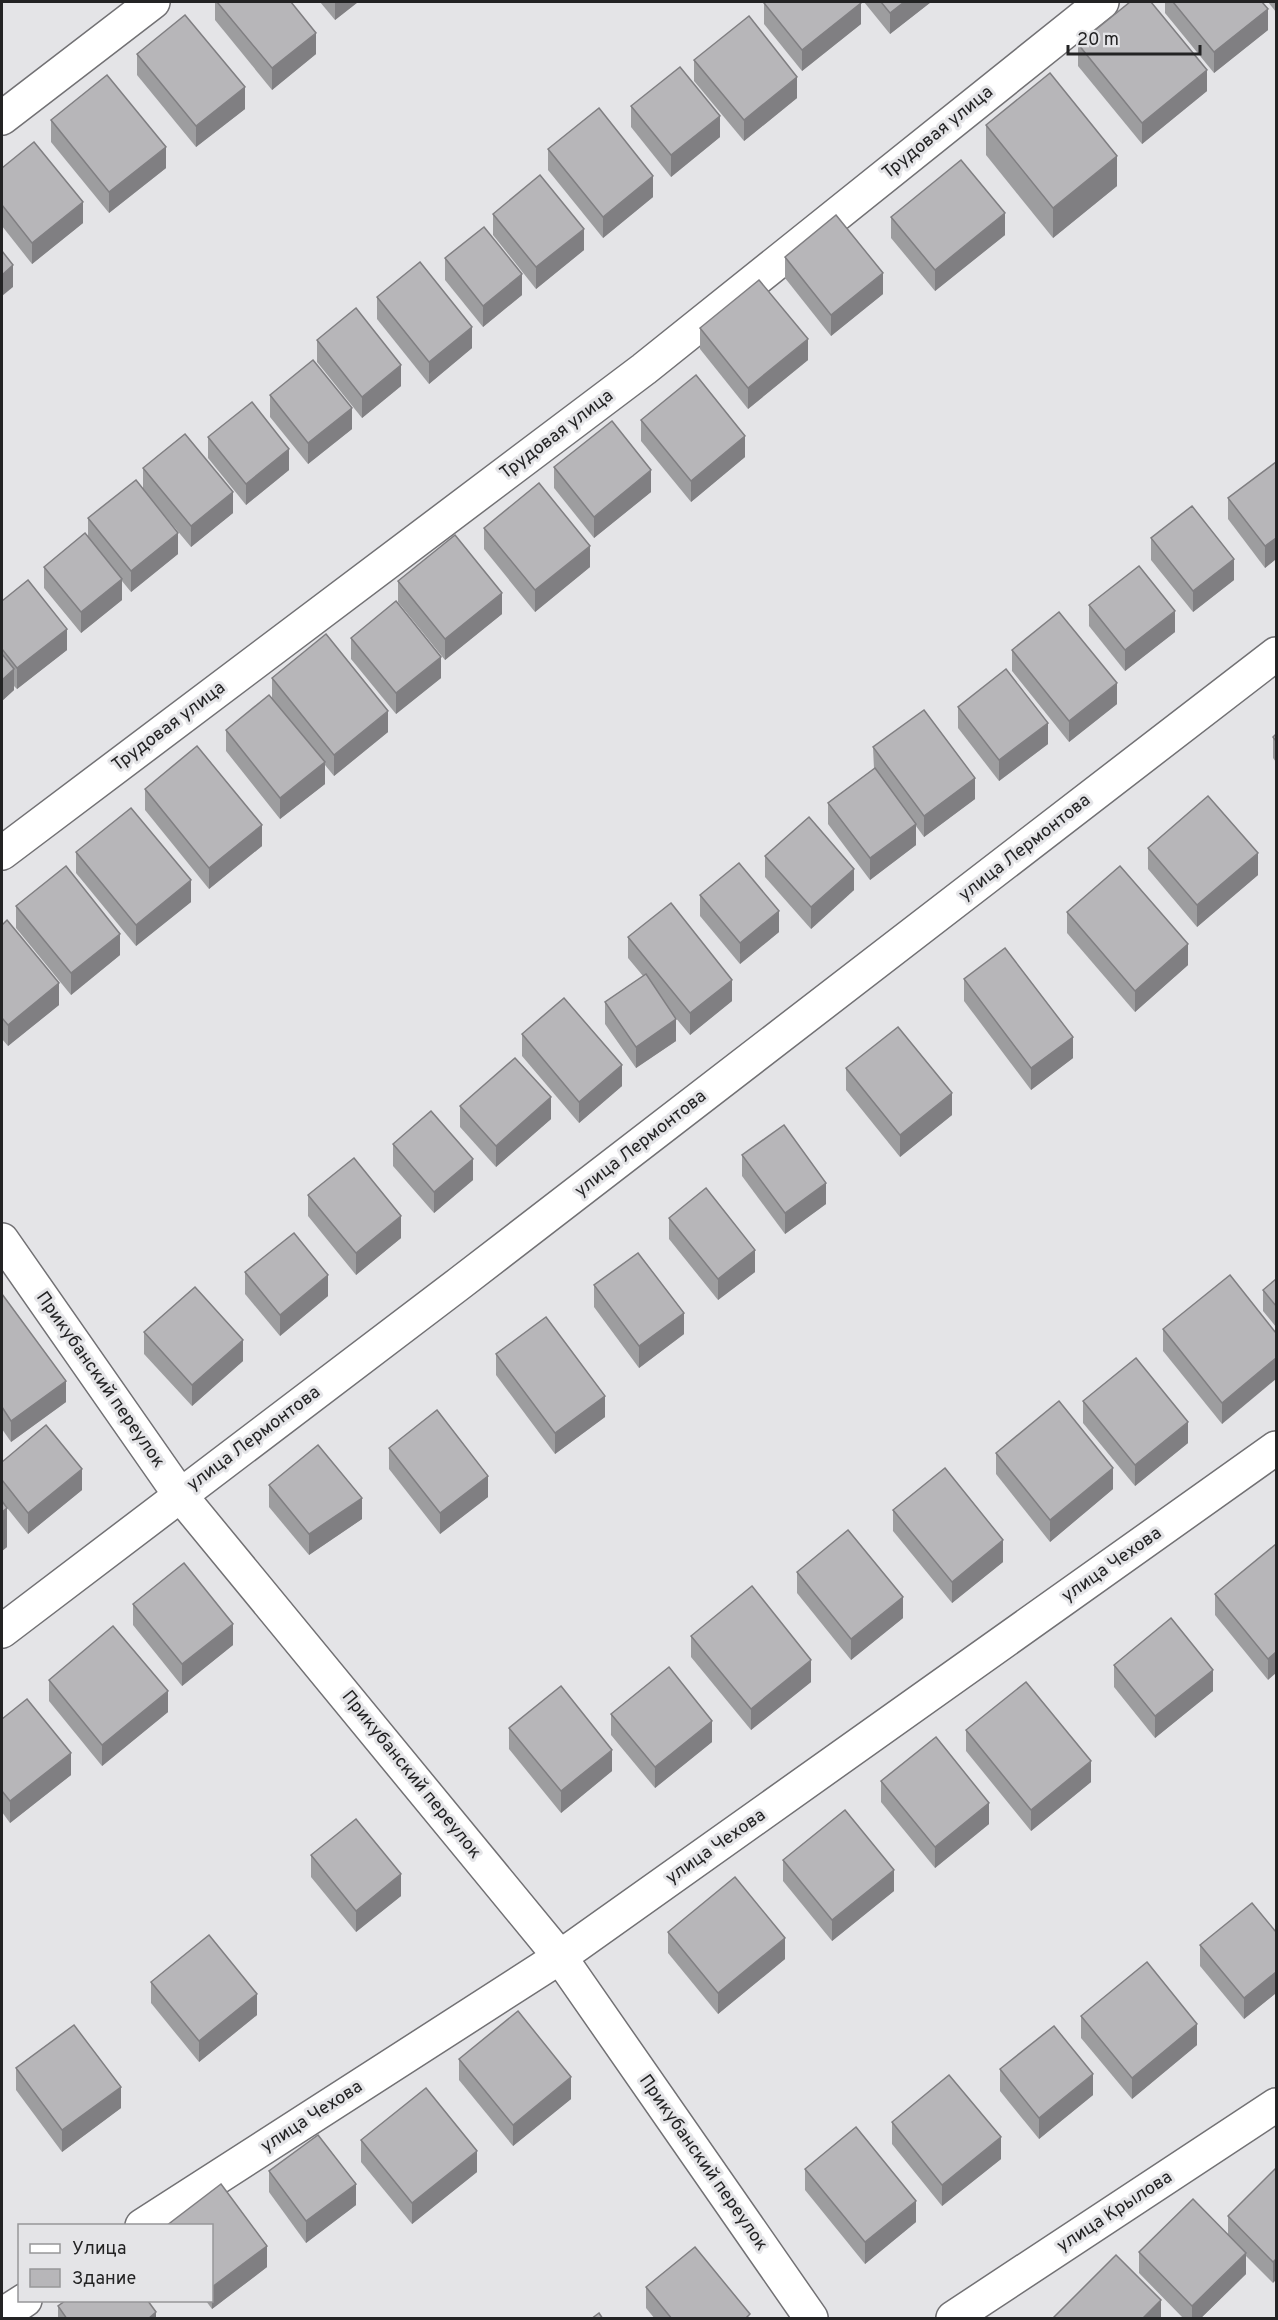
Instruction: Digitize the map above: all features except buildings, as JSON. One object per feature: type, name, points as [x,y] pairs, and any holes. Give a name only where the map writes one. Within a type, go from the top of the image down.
[{"type":"street","points":[[2,118],[153,2]]},
{"type":"street","name":"Трудовая улица","points":[[2,853],[644,369],[1102,2]]},
{"type":"street","name":"улица Лермонтова","points":[[2,1630],[479,1269],[1276,654]]},
{"type":"street","name":"Прикубанский переулок","points":[[2,1240],[180,1495],[561,1957],[811,2319]]},
{"type":"street","name":"улица Чехова","points":[[145,2224],[561,1957],[1276,1448]]},
{"type":"street","name":"улица Крылова","points":[[953,2319],[1276,2105]]},
{"type":"street","points":[[2,2315],[23,2302]]}]
